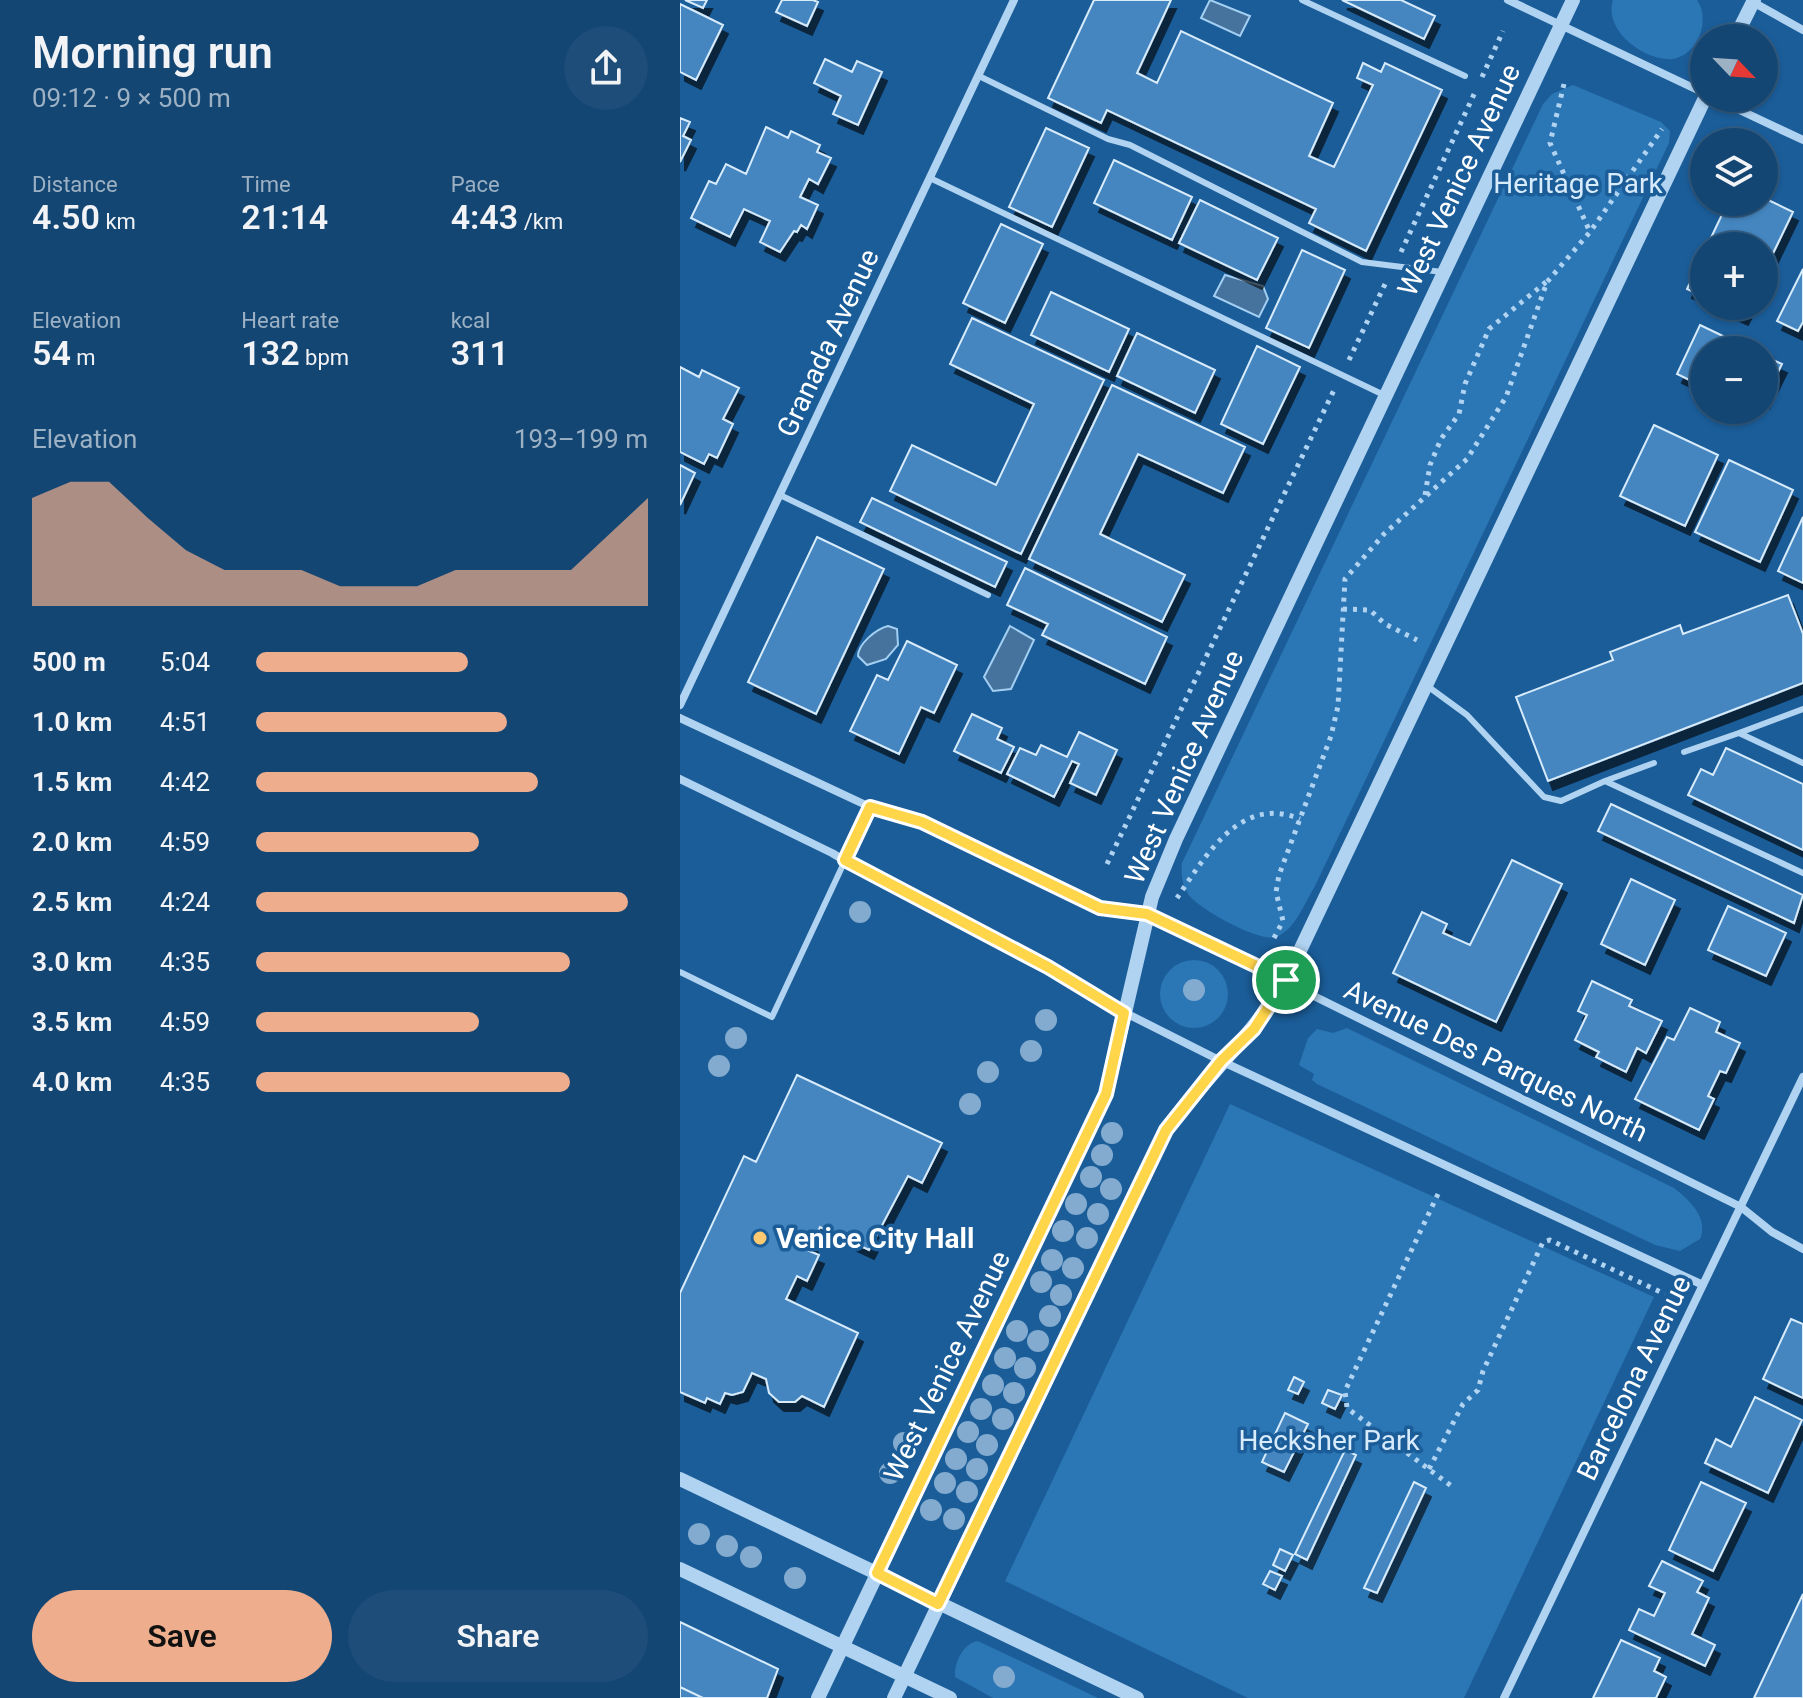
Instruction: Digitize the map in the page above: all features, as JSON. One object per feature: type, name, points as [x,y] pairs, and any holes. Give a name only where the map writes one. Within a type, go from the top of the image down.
[{"type":"street","name":"Granada Avenue","points":[[680,705],[1014,0]]},
{"type":"street","points":[[1508,0],[1690,89]]},
{"type":"street","name":"West Venice Avenue","points":[[818,1698],[1106,1094],[1147,914],[1176,839],[1573,0]]},
{"type":"street","points":[[1741,24],[1752,1],[1803,30]]},
{"type":"street","points":[[894,1698],[1154,1151],[1181,1109],[1221,1061],[1254,1029],[1286,980],[1697,112]]},
{"type":"street","points":[[1744,112],[1803,140]]},
{"type":"street","name":"Avenue Des Parques North","points":[[680,718],[870,807],[922,822],[1100,908],[1147,914],[1741,1207],[1772,1232],[1803,1249]]},
{"type":"street","points":[[680,779],[845,860],[1048,967],[1124,1013],[1221,1061],[1703,1285]]},
{"type":"street","name":"Barcelona Avenue","points":[[1504,1698],[1803,1077]]},
{"type":"street","points":[[680,1479],[1137,1698]]},
{"type":"street","points":[[680,1569],[950,1698]]},
{"type":"lane","points":[[1302,0],[1465,76]]},
{"type":"lane","points":[[979,76],[1108,139],[1130,145],[1362,262],[1445,272]]},
{"type":"lane","points":[[930,178],[1386,396]]},
{"type":"lane","points":[[780,495],[988,595]]},
{"type":"lane","points":[[1426,685],[1467,715],[1544,797],[1561,801],[1654,763]]},
{"type":"lane","points":[[1684,752],[1803,709]]},
{"type":"lane","points":[[1739,733],[1803,763]]},
{"type":"lane","points":[[1605,781],[1803,873]]},
{"type":"lane","points":[[680,972],[772,1017],[870,807]]},
{"type":"path","points":[[1107,864],[1395,265],[1503,31]]},
{"type":"path","points":[[1564,84],[1550,143],[1590,232]]},
{"type":"path","points":[[1425,496],[1430,465],[1441,439],[1459,414],[1465,384],[1489,329],[1547,282],[1590,232],[1662,129]]},
{"type":"path","points":[[1274,938],[1283,921],[1277,883],[1338,706],[1345,579],[1384,534],[1467,459],[1506,397],[1547,282]]},
{"type":"path","points":[[1343,609],[1370,610],[1385,624],[1417,640]]},
{"type":"path","points":[[1177,898],[1207,852],[1233,830],[1267,812],[1300,819]]},
{"type":"path","points":[[1438,1194],[1345,1391],[1347,1408],[1454,1488]]},
{"type":"path","points":[[1429,1469],[1463,1404],[1478,1390],[1483,1371],[1543,1242],[1550,1240],[1665,1294]]},
{"type":"green space","points":[[1613,0],[1697,0],[1703,16],[1702,24],[1690,24],[1690,50],[1677,58],[1667,59],[1655,57],[1632,45],[1615,25]]},
{"type":"green space","name":"Heritage Park","points":[[1573,85],[1661,122],[1670,131],[1669,143],[1314,888],[1294,923],[1283,934],[1276,937],[1257,935],[1229,923],[1194,900],[1183,883],[1182,863],[1543,104],[1552,94]]},
{"type":"green space","points":[[1194,960],[1218,970],[1228,994],[1218,1018],[1194,1028],[1170,1018],[1160,994],[1170,970]]},
{"type":"green space","points":[[1347,1028],[1674,1188],[1692,1204],[1700,1217],[1700,1239],[1680,1251],[1655,1245],[1317,1084],[1312,1080],[1314,1074],[1299,1065],[1308,1038],[1317,1029],[1333,1033]]},
{"type":"green space","name":"Hecksher Park","points":[[1230,1104],[1654,1297],[1464,1698],[1248,1698],[1005,1581]]},
{"type":"green space","points":[[977,1641],[1098,1698],[993,1698],[955,1677],[960,1655]]},
{"type":"shaded area","points":[[1210,0],[1250,16],[1240,36],[1201,18]]},
{"type":"shaded area","points":[[1225,275],[1263,286],[1268,299],[1259,317],[1214,296]]},
{"type":"shaded area","points":[[888,626],[897,629],[898,645],[886,659],[867,665],[858,656],[861,647],[873,634]]},
{"type":"shaded area","points":[[1010,626],[1034,640],[1011,689],[993,691],[984,677]]},
{"type":"building","points":[[685,0],[707,0],[703,8]]},
{"type":"building","points":[[782,0],[818,2],[807,26],[776,12]]},
{"type":"building","points":[[1094,0],[1171,0],[1137,73],[1157,83],[1181,31],[1333,103],[1309,156],[1334,167],[1373,85],[1357,78],[1363,63],[1381,72],[1385,63],[1442,90],[1366,251],[1309,223],[1316,209],[1107,110],[1101,123],[1048,98]]},
{"type":"building","points":[[1342,0],[1401,0],[1435,16],[1424,39]]},
{"type":"building","points":[[680,4],[723,25],[696,80],[680,72]]},
{"type":"building","points":[[825,59],[852,72],[857,61],[882,72],[858,125],[833,114],[841,96],[814,83]]},
{"type":"building","points":[[680,118],[690,122],[683,136],[691,140],[680,162]]},
{"type":"building","points":[[766,127],[788,138],[791,131],[820,145],[817,152],[831,158],[818,184],[809,179],[800,197],[818,205],[807,229],[801,225],[780,252],[760,242],[770,221],[744,209],[730,237],[691,218],[709,181],[716,184],[726,164],[746,174]]},
{"type":"building","points":[[1046,128],[1089,148],[1052,227],[1009,207]]},
{"type":"building","points":[[1114,160],[1192,197],[1172,240],[1094,203]]},
{"type":"building","points":[[1200,200],[1278,238],[1257,280],[1179,243]]},
{"type":"building","points":[[1778,205],[1793,212],[1778,243],[1778,232],[1714,232],[1721,216],[1778,216]]},
{"type":"building","points":[[1001,224],[1043,244],[1005,323],[963,303]]},
{"type":"building","points":[[1302,250],[1345,270],[1309,348],[1266,328]]},
{"type":"building","points":[[1803,269],[1803,322],[1798,331],[1778,319]]},
{"type":"building","points":[[1051,292],[1129,329],[1109,372],[1031,335]]},
{"type":"building","points":[[972,318],[1104,380],[1021,554],[890,491],[912,445],[996,485],[1034,404],[950,364]]},
{"type":"building","points":[[1700,325],[1723,336],[1695,336]]},
{"type":"building","points":[[1137,333],[1215,370],[1195,413],[1117,376]]},
{"type":"building","points":[[1257,346],[1300,367],[1263,444],[1221,424]]},
{"type":"building","points":[[1690,346],[1690,380],[1677,374]]},
{"type":"building","points":[[680,367],[699,377],[702,370],[739,388],[723,419],[733,424],[717,458],[709,454],[704,464],[680,452]]},
{"type":"building","points":[[1112,385],[1245,447],[1223,493],[1138,454],[1100,534],[1185,575],[1162,622],[1029,559]]},
{"type":"building","points":[[1654,425],[1718,455],[1685,526],[1620,496]]},
{"type":"building","points":[[1729,460],[1793,490],[1760,562],[1695,532]]},
{"type":"building","points":[[680,465],[695,473],[680,505]]},
{"type":"building","points":[[872,498],[1007,562],[995,587],[860,522]]},
{"type":"building","points":[[1803,517],[1803,583],[1778,571]]},
{"type":"building","points":[[817,537],[884,569],[816,714],[748,682]]},
{"type":"building","points":[[1025,568],[1167,637],[1145,684],[1042,635],[1048,624],[1007,605]]},
{"type":"building","points":[[1788,595],[1803,634],[1803,683],[1548,781],[1516,697],[1613,660],[1610,652],[1680,625],[1683,634]]},
{"type":"building","points":[[907,641],[957,665],[934,713],[921,707],[899,754],[850,731],[877,675],[888,680]]},
{"type":"building","points":[[972,714],[1002,728],[997,739],[1014,747],[1001,773],[954,751]]},
{"type":"building","points":[[1079,732],[1117,750],[1096,795],[1070,783],[1079,764],[1072,761],[1054,797],[1007,774],[1020,748],[1036,755],[1041,745],[1067,757]]},
{"type":"building","points":[[1726,748],[1803,784],[1803,850],[1688,795],[1701,769],[1713,775]]},
{"type":"building","points":[[1611,804],[1803,895],[1794,923],[1598,831]]},
{"type":"building","points":[[1512,860],[1562,884],[1496,1022],[1393,973],[1422,912],[1447,924],[1443,933],[1470,945]]},
{"type":"building","points":[[1631,879],[1675,900],[1645,965],[1601,944]]},
{"type":"building","points":[[1728,906],[1786,933],[1766,976],[1708,950]]},
{"type":"building","points":[[1592,981],[1632,1000],[1629,1006],[1662,1021],[1646,1053],[1637,1048],[1626,1072],[1596,1057],[1599,1052],[1575,1040],[1587,1015],[1578,1011]]},
{"type":"building","points":[[1690,1008],[1720,1022],[1716,1032],[1740,1043],[1726,1073],[1720,1071],[1708,1096],[1714,1099],[1699,1130],[1635,1099],[1667,1037],[1674,1040]]},
{"type":"building","name":"Venice City Hall","points":[[797,1075],[942,1143],[922,1183],[908,1176],[869,1250],[820,1227],[809,1251],[819,1255],[807,1281],[797,1276],[786,1299],[858,1333],[824,1407],[802,1396],[795,1402],[779,1402],[769,1393],[766,1379],[752,1373],[743,1392],[725,1393],[720,1404],[707,1398],[705,1403],[680,1392],[680,1293],[744,1156],[756,1162]]},
{"type":"building","points":[[1791,1319],[1803,1324],[1803,1398],[1763,1379]]},
{"type":"building","points":[[1294,1377],[1304,1382],[1298,1394],[1288,1390]]},
{"type":"building","points":[[1328,1390],[1342,1395],[1335,1409],[1322,1403]]},
{"type":"building","points":[[1755,1397],[1802,1420],[1768,1493],[1705,1463],[1716,1439],[1731,1447]]},
{"type":"building","points":[[1285,1413],[1308,1424],[1284,1472],[1262,1462]]},
{"type":"building","points":[[1345,1450],[1356,1455],[1307,1560],[1295,1554]]},
{"type":"building","points":[[1414,1482],[1426,1488],[1377,1593],[1364,1588]]},
{"type":"building","points":[[1701,1482],[1746,1503],[1713,1571],[1669,1550]]},
{"type":"building","points":[[1280,1549],[1293,1555],[1285,1571],[1273,1565]]},
{"type":"building","points":[[1662,1561],[1703,1581],[1697,1592],[1709,1598],[1692,1634],[1715,1645],[1705,1666],[1629,1630],[1639,1609],[1654,1616],[1665,1593],[1649,1586]]},
{"type":"building","points":[[1270,1571],[1282,1576],[1275,1590],[1263,1584]]},
{"type":"building","points":[[1803,1594],[1803,1698],[1754,1698]]},
{"type":"building","points":[[680,1622],[778,1669],[767,1698],[703,1698],[680,1687]]},
{"type":"building","points":[[1621,1640],[1660,1658],[1654,1671],[1666,1677],[1656,1698],[1593,1698]]},
{"type":"building","points":[[680,1687],[703,1698],[680,1698]]},
{"type":"place","name":"Venice City Hall","points":[[760,1238]]},
{"type":"route","points":[[870,807],[922,822],[1100,908],[1147,914],[1286,980],[1254,1029],[1221,1061],[1181,1109],[1154,1151],[938,1604],[877,1573],[1106,1094],[1124,1013],[1048,967],[882,883],[845,860],[870,807]]}]
